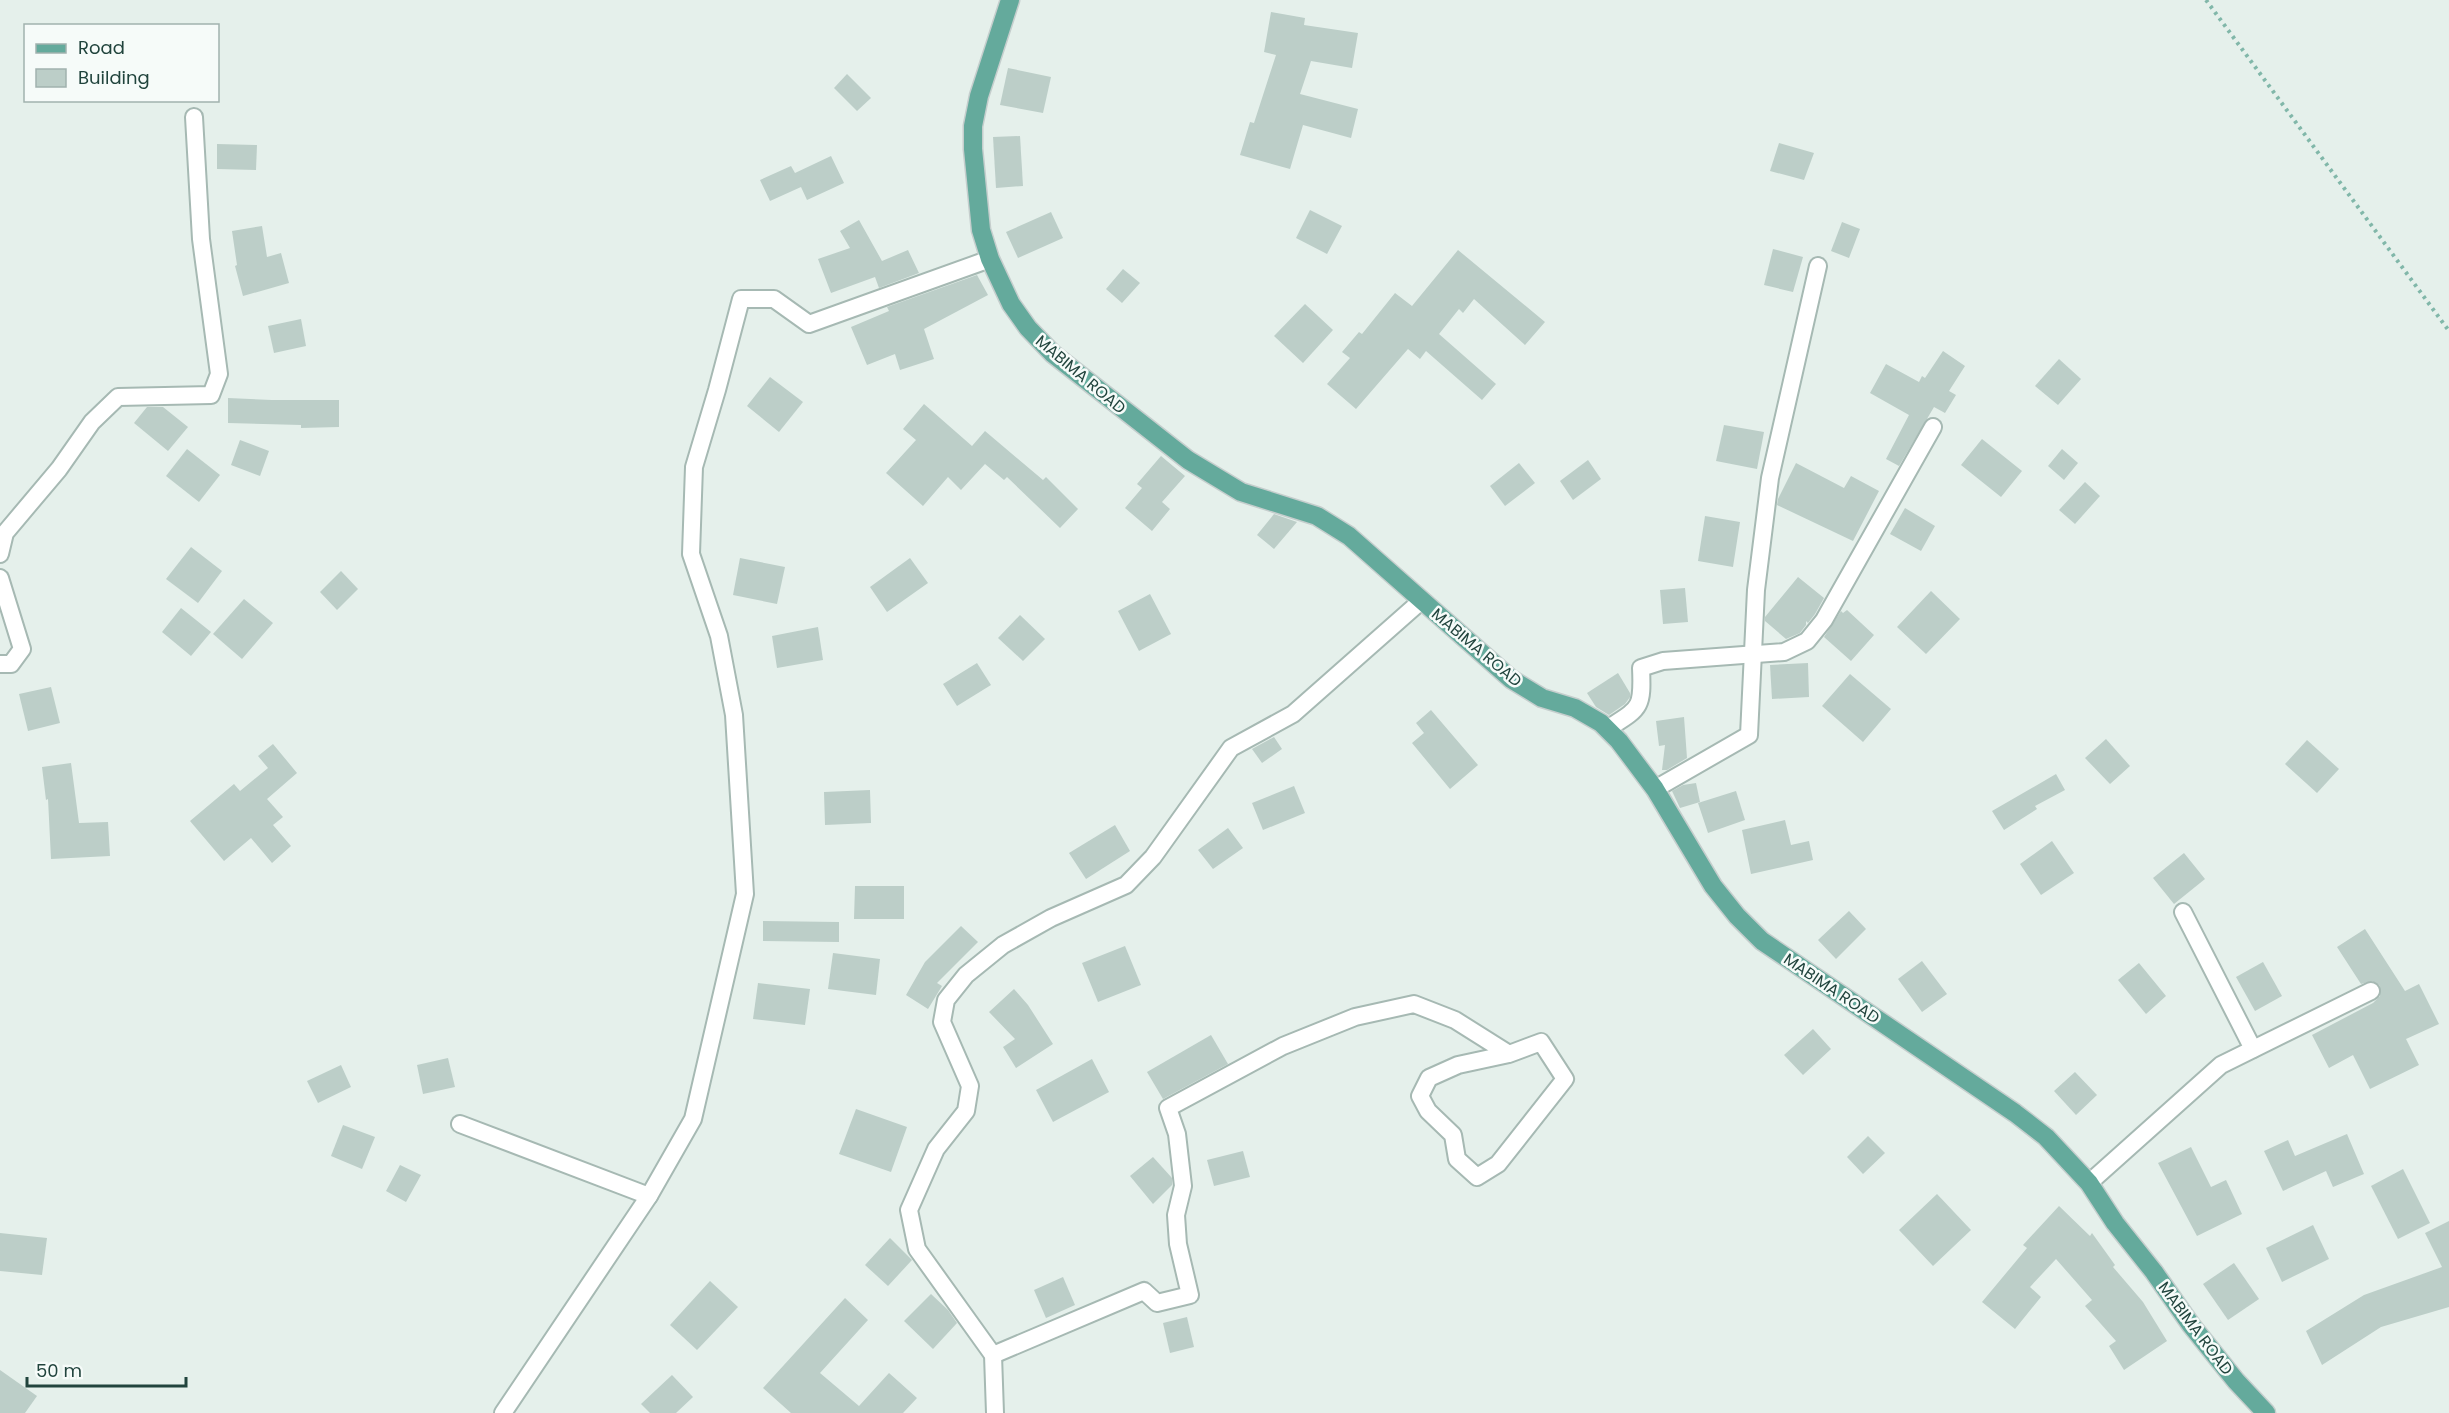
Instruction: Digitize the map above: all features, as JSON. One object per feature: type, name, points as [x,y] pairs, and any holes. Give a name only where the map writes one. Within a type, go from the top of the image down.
[{"type":"main road","name":"MABIMA ROAD","points":[[1010,0],[979,96],[973,126],[976,187],[981,230],[990,259],[1011,304],[1028,328],[1053,354],[1188,460],[1241,492],[1317,516],[1349,536],[1512,679],[1542,698],[1575,708],[1607,729],[1619,741],[1654,789],[1713,886],[1737,916],[1762,941],[2015,1113],[2046,1137],[2089,1183],[2115,1223],[2154,1272],[2191,1325],[2236,1381],[2266,1413]]},
{"type":"street","points":[[0,554],[5,533],[59,469],[92,422],[118,397],[211,395],[219,374],[201,239],[194,117]]},
{"type":"street","points":[[503,1413],[649,1196],[693,1119],[745,894],[735,715],[719,636],[691,554],[694,467],[741,299],[774,299],[809,324],[990,259]]},
{"type":"street","points":[[1654,789],[1749,735],[1756,590],[1770,478],[1818,266]]},
{"type":"street","points":[[1607,729],[1636,711],[1642,693],[1641,668],[1663,661],[1784,652],[1807,641],[1824,620],[1933,427]]},
{"type":"street","points":[[0,578],[22,649],[11,664],[0,664]]},
{"type":"street","points":[[994,1413],[993,1355],[917,1249],[909,1210],[936,1149],[966,1111],[970,1086],[942,1022],[946,1000],[966,975],[1003,945],[1051,918],[1126,885],[1153,857],[1231,748],[1293,714],[1421,601]]},
{"type":"street","points":[[2183,912],[2253,1049]]},
{"type":"street","points":[[2089,1183],[2221,1065],[2371,991]]},
{"type":"street","points":[[993,1355],[1144,1291],[1157,1303],[1190,1295],[1178,1244],[1176,1215],[1184,1186],[1177,1134],[1168,1108],[1282,1046],[1355,1017],[1414,1004],[1455,1020],[1509,1054]]},
{"type":"street","points":[[1541,1042],[1565,1079],[1498,1164],[1477,1177],[1457,1159],[1453,1135],[1428,1111],[1420,1096],[1429,1078],[1458,1065],[1509,1054],[1541,1042]]},
{"type":"street","points":[[460,1124],[649,1196]]},
{"type":"path","points":[[2206,0],[2449,331]]},
{"type":"building","points":[[1271,12],[1305,18],[1304,25],[1358,33],[1352,68],[1311,61],[1300,94],[1358,109],[1351,138],[1303,125],[1290,169],[1240,155],[1250,122],[1254,123],[1276,55],[1264,52]]},
{"type":"building","points":[[1008,68],[1051,77],[1043,113],[1000,105]]},
{"type":"building","points":[[847,74],[871,98],[857,111],[834,88]]},
{"type":"building","points":[[1020,136],[1023,186],[996,188],[993,137]]},
{"type":"building","points":[[1779,143],[1814,153],[1804,180],[1770,171]]},
{"type":"building","points":[[217,144],[257,145],[256,170],[217,169]]},
{"type":"building","points":[[831,156],[844,183],[807,200],[801,187],[770,201],[760,180],[791,166],[795,173]]},
{"type":"building","points":[[1310,210],[1342,226],[1327,254],[1296,238]]},
{"type":"building","points":[[1051,212],[1063,238],[1018,258],[1006,232]]},
{"type":"building","points":[[859,220],[882,261],[908,250],[919,273],[879,288],[875,277],[831,293],[818,259],[850,248],[840,231]]},
{"type":"building","points":[[1842,222],[1860,229],[1849,258],[1831,251]]},
{"type":"building","points":[[262,226],[267,257],[281,253],[289,283],[243,296],[235,266],[237,265],[232,231]]},
{"type":"building","points":[[1773,249],[1803,257],[1793,292],[1764,285]]},
{"type":"building","points":[[1458,250],[1545,322],[1525,345],[1474,299],[1463,313],[1459,309],[1439,334],[1496,384],[1482,400],[1426,351],[1420,359],[1408,349],[1356,409],[1327,384],[1350,358],[1342,352],[1359,332],[1362,334],[1395,293],[1412,306]]},
{"type":"building","points":[[1123,269],[1140,283],[1122,303],[1106,289]]},
{"type":"building","points":[[977,275],[988,295],[924,329],[934,359],[900,370],[895,354],[867,365],[851,327],[889,311],[887,307]]},
{"type":"building","points":[[1305,304],[1333,330],[1303,363],[1274,336]]},
{"type":"building","points":[[301,319],[306,346],[274,353],[268,326]]},
{"type":"building","points":[[1943,351],[1965,366],[1949,391],[1956,395],[1945,413],[1934,407],[1899,466],[1886,459],[1909,415],[1870,393],[1886,364],[1919,382],[1922,376],[1925,378]]},
{"type":"building","points":[[2059,359],[2081,379],[2058,405],[2035,386]]},
{"type":"building","points":[[770,377],[803,402],[779,432],[747,406]]},
{"type":"building","points":[[228,398],[339,400],[339,427],[301,428],[301,425],[228,423]]},
{"type":"building","points":[[924,404],[972,446],[985,431],[1043,480],[1046,477],[1078,509],[1060,528],[1007,477],[1004,480],[985,464],[961,490],[948,477],[923,506],[886,473],[916,440],[903,429]]},
{"type":"building","points":[[147,407],[163,407],[188,427],[168,451],[134,423]]},
{"type":"building","points":[[1724,425],[1764,432],[1757,469],[1716,461]]},
{"type":"building","points":[[1982,439],[2022,471],[2001,497],[1961,465]]},
{"type":"building","points":[[240,440],[269,451],[260,476],[231,465]]},
{"type":"building","points":[[187,449],[220,475],[199,502],[166,476]]},
{"type":"building","points":[[2062,449],[2078,463],[2064,480],[2048,466]]},
{"type":"building","points":[[1161,456],[1185,476],[1162,502],[1170,509],[1152,531],[1125,508],[1142,488],[1137,484]]},
{"type":"building","points":[[1588,460],[1601,479],[1573,500],[1560,481]]},
{"type":"building","points":[[1519,463],[1535,483],[1505,506],[1490,486]]},
{"type":"building","points":[[1796,463],[1844,488],[1851,476],[1879,491],[1853,541],[1777,505]]},
{"type":"building","points":[[2085,482],[2100,496],[2075,524],[2059,510]]},
{"type":"building","points":[[1905,508],[1935,526],[1921,551],[1890,534]]},
{"type":"building","points":[[1274,514],[1297,522],[1274,549],[1257,535]]},
{"type":"building","points":[[1705,516],[1740,522],[1733,567],[1698,561]]},
{"type":"building","points":[[191,547],[222,571],[198,603],[166,579]]},
{"type":"building","points":[[740,558],[785,567],[777,604],[733,595]]},
{"type":"building","points":[[910,558],[928,583],[887,612],[870,587]]},
{"type":"building","points":[[341,571],[358,589],[337,610],[320,592]]},
{"type":"building","points":[[1798,577],[1824,598],[1808,623],[1806,621],[1800,633],[1786,639],[1765,621],[1765,617]]},
{"type":"building","points":[[1685,588],[1688,622],[1663,624],[1660,590]]},
{"type":"building","points":[[1931,591],[1960,619],[1926,654],[1897,627]]},
{"type":"building","points":[[1150,594],[1171,634],[1139,651],[1118,611]]},
{"type":"building","points":[[244,599],[273,623],[242,659],[213,634]]},
{"type":"building","points":[[181,608],[211,632],[191,656],[162,632]]},
{"type":"building","points":[[1847,610],[1874,635],[1851,661],[1824,637],[1841,611],[1843,613]]},
{"type":"building","points":[[1020,615],[1045,639],[1023,661],[998,638]]},
{"type":"building","points":[[818,627],[823,660],[777,668],[772,636]]},
{"type":"building","points":[[977,663],[991,685],[957,706],[943,684]]},
{"type":"building","points":[[1808,663],[1809,697],[1772,699],[1770,665]]},
{"type":"building","points":[[1618,673],[1630,697],[1625,704],[1609,715],[1596,707],[1587,693]]},
{"type":"building","points":[[1850,674],[1891,709],[1863,742],[1822,706]]},
{"type":"building","points":[[51,687],[60,723],[28,731],[19,694]]},
{"type":"building","points":[[1431,710],[1478,765],[1450,789],[1412,743],[1424,733],[1416,723]]},
{"type":"building","points":[[1684,717],[1687,758],[1667,770],[1662,770],[1665,745],[1659,746],[1656,721]]},
{"type":"building","points":[[1274,737],[1282,749],[1262,763],[1252,749]]},
{"type":"building","points":[[2106,739],[2130,766],[2110,784],[2085,758]]},
{"type":"building","points":[[2307,740],[2339,769],[2317,793],[2285,764]]},
{"type":"building","points":[[273,744],[297,773],[267,799],[283,817],[273,825],[291,846],[272,863],[251,838],[224,861],[190,821],[234,784],[240,791],[268,768],[258,756]]},
{"type":"building","points":[[71,763],[79,823],[108,822],[110,856],[51,859],[48,799],[46,800],[42,767]]},
{"type":"building","points":[[2056,774],[2065,790],[2035,806],[2037,809],[2004,830],[1992,811]]},
{"type":"building","points":[[1696,783],[1700,802],[1680,808],[1672,791],[1683,785]]},
{"type":"building","points":[[1294,786],[1305,813],[1263,830],[1252,803]]},
{"type":"building","points":[[870,790],[871,823],[825,825],[824,792]]},
{"type":"building","points":[[1736,791],[1745,820],[1708,833],[1698,803]]},
{"type":"building","points":[[1785,820],[1791,845],[1809,841],[1813,860],[1751,874],[1742,830]]},
{"type":"building","points":[[1115,825],[1130,851],[1086,879],[1069,853]]},
{"type":"building","points":[[1228,828],[1243,848],[1213,869],[1198,850]]},
{"type":"building","points":[[2052,841],[2074,873],[2041,895],[2020,864]]},
{"type":"building","points":[[2184,853],[2205,879],[2174,904],[2153,878]]},
{"type":"building","points":[[855,886],[904,886],[904,919],[854,919]]},
{"type":"building","points":[[1849,911],[1866,929],[1836,959],[1818,940]]},
{"type":"building","points":[[763,921],[839,922],[839,942],[763,941]]},
{"type":"building","points":[[961,926],[978,942],[937,983],[942,986],[928,1009],[906,995],[925,962]]},
{"type":"building","points":[[2365,929],[2405,991],[2419,984],[2439,1024],[2406,1039],[2419,1065],[2370,1089],[2353,1055],[2329,1068],[2312,1035],[2373,1003],[2380,996],[2380,986],[2372,981],[2361,984],[2337,947]]},
{"type":"building","points":[[1125,946],[1141,985],[1098,1002],[1082,963]]},
{"type":"building","points":[[833,953],[880,959],[876,995],[828,989]]},
{"type":"building","points":[[1922,961],[1947,994],[1922,1012],[1898,979]]},
{"type":"building","points":[[2263,962],[2282,996],[2255,1011],[2236,977]]},
{"type":"building","points":[[2139,963],[2166,996],[2146,1014],[2118,980]]},
{"type":"building","points":[[758,983],[810,989],[805,1025],[753,1019]]},
{"type":"building","points":[[1014,989],[1028,1005],[1053,1044],[1016,1068],[1003,1047],[1015,1039],[989,1012]]},
{"type":"building","points":[[1813,1029],[1831,1049],[1803,1075],[1784,1055]]},
{"type":"building","points":[[1211,1035],[1228,1064],[1163,1099],[1147,1072]]},
{"type":"building","points":[[448,1058],[455,1087],[423,1094],[417,1065]]},
{"type":"building","points":[[1092,1059],[1109,1092],[1053,1122],[1036,1090]]},
{"type":"building","points":[[341,1065],[351,1087],[318,1103],[307,1081]]},
{"type":"building","points":[[2075,1072],[2097,1095],[2076,1115],[2054,1091]]},
{"type":"building","points":[[856,1109],[907,1127],[891,1172],[839,1154]]},
{"type":"building","points":[[343,1125],[375,1137],[362,1169],[331,1156]]},
{"type":"building","points":[[2347,1134],[2364,1174],[2333,1187],[2326,1171],[2283,1191],[2264,1151],[2288,1140],[2295,1156]]},
{"type":"building","points":[[1868,1136],[1885,1153],[1863,1174],[1847,1157]]},
{"type":"building","points":[[2191,1147],[2211,1187],[2226,1180],[2242,1214],[2197,1236],[2158,1163]]},
{"type":"building","points":[[1243,1151],[1250,1177],[1214,1186],[1207,1160]]},
{"type":"building","points":[[1153,1157],[1172,1178],[1172,1185],[1153,1204],[1130,1176]]},
{"type":"building","points":[[400,1165],[421,1175],[406,1202],[386,1191]]},
{"type":"building","points":[[2403,1169],[2430,1223],[2398,1239],[2371,1186]]},
{"type":"building","points":[[1937,1194],[1971,1230],[1933,1266],[1899,1230]]},
{"type":"building","points":[[2059,1206],[2090,1236],[2092,1233],[2115,1265],[2113,1267],[2143,1302],[2167,1341],[2124,1370],[2109,1346],[2116,1341],[2085,1306],[2092,1300],[2056,1259],[2030,1287],[2041,1297],[2015,1329],[1982,1302],[2027,1248],[2023,1245]]},
{"type":"building","points":[[2449,1221],[2449,1307],[2381,1327],[2322,1365],[2306,1331],[2364,1295],[2442,1267],[2425,1233]]},
{"type":"building","points":[[2313,1225],[2329,1259],[2282,1282],[2266,1248]]},
{"type":"building","points":[[0,1233],[47,1238],[42,1275],[0,1271]]},
{"type":"building","points":[[890,1238],[912,1260],[888,1286],[865,1265]]},
{"type":"building","points":[[2234,1263],[2259,1299],[2228,1320],[2203,1284]]},
{"type":"building","points":[[1063,1277],[1075,1305],[1046,1318],[1034,1290]]},
{"type":"building","points":[[710,1281],[738,1307],[697,1350],[670,1325]]},
{"type":"building","points":[[931,1294],[948,1310],[957,1323],[933,1349],[904,1321]]},
{"type":"building","points":[[845,1298],[868,1320],[820,1373],[859,1406],[889,1373],[917,1398],[903,1413],[791,1413],[763,1388]]},
{"type":"building","points":[[1187,1317],[1194,1347],[1170,1353],[1163,1323]]},
{"type":"building","points":[[0,1370],[37,1396],[25,1413],[0,1413]]},
{"type":"building","points":[[672,1375],[693,1397],[676,1413],[650,1413],[641,1404]]}]
